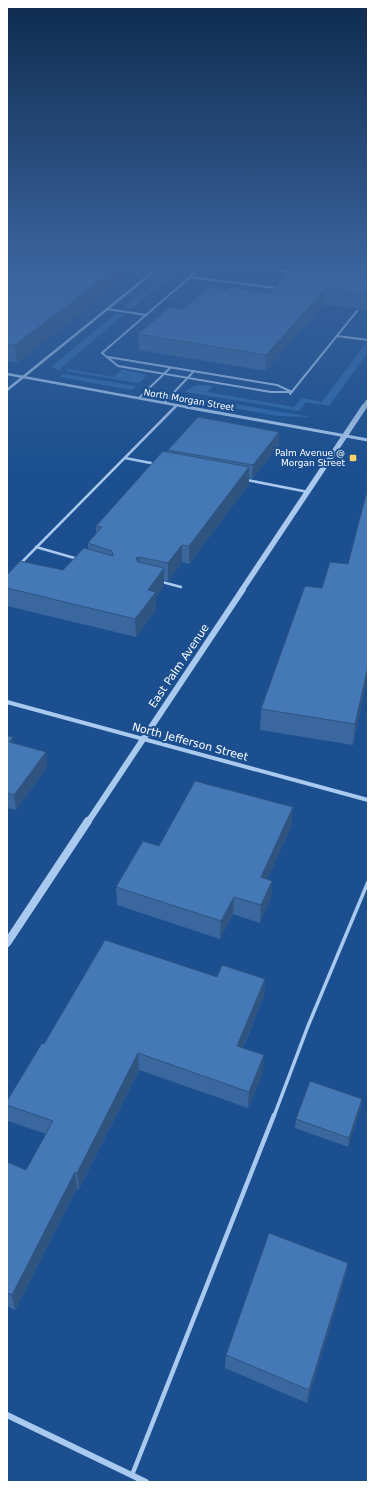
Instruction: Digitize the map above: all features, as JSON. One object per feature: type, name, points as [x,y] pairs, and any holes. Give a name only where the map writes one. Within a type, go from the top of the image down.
[{"type":"street","points":[[7,390],[78,333]]},
{"type":"street","name":"North Morgan Street","points":[[7,374],[368,440]]},
{"type":"street","name":"East Palm Avenue","points":[[7,943],[368,401]]},
{"type":"street","name":"North Jefferson Street","points":[[7,702],[368,800]]},
{"type":"street","points":[[7,1415],[146,1482]]},
{"type":"lane","points":[[125,333],[102,353],[118,366],[271,392],[291,393]]},
{"type":"lane","points":[[291,393],[340,333]]},
{"type":"lane","points":[[338,336],[368,340]]},
{"type":"lane","points":[[108,357],[277,385],[291,393]]},
{"type":"lane","points":[[139,398],[170,368]]},
{"type":"lane","points":[[164,403],[194,372]]},
{"type":"lane","points":[[17,567],[177,405]]},
{"type":"lane","points":[[124,458],[160,465]]},
{"type":"lane","points":[[244,480],[308,492]]},
{"type":"lane","points":[[36,547],[85,561]]},
{"type":"lane","points":[[160,582],[181,587]]},
{"type":"lane","points":[[132,1476],[266,1137],[308,1026],[368,882]]},
{"type":"shaded area","points":[[91,333],[101,333],[59,370],[51,367]]},
{"type":"shaded area","points":[[368,340],[368,352],[329,406],[306,402],[299,411],[185,392],[191,387],[206,385],[213,386],[207,392],[294,407],[302,398],[322,402]]},
{"type":"shaded area","points":[[68,369],[114,377],[122,369],[147,375],[139,383],[65,371]]},
{"type":"shaded area","points":[[63,374],[136,386],[132,390],[59,377]]},
{"type":"shaded area","points":[[184,395],[311,417],[278,416],[183,399]]},
{"type":"building","points":[[7,333],[30,333],[15,345],[7,344]]},
{"type":"building","points":[[139,333],[285,333],[266,355]]},
{"type":"building","points":[[198,417],[279,432],[253,465],[168,450]]},
{"type":"building","points":[[163,451],[249,467],[189,546],[182,545],[168,563],[139,557],[136,558],[138,562],[164,568],[148,590],[156,592],[135,619],[7,588],[7,575],[20,561],[63,570],[84,548],[113,556],[112,551],[88,543],[102,527],[96,526]]},
{"type":"building","points":[[368,487],[368,667],[355,724],[261,709],[305,586],[322,588],[330,562],[348,564]]},
{"type":"building","points":[[7,736],[13,737],[9,742],[46,752],[14,795],[7,793]]},
{"type":"building","points":[[195,781],[293,807],[261,877],[272,881],[261,905],[234,897],[221,921],[116,887],[143,841],[159,846]]},
{"type":"building","points":[[105,940],[217,977],[222,965],[265,979],[237,1046],[264,1055],[249,1092],[138,1053],[77,1173],[75,1172],[12,1295],[7,1293],[7,1162],[26,1170],[53,1121],[7,1105],[7,1101],[42,1043],[44,1044]]},
{"type":"building","points":[[310,1081],[362,1099],[349,1138],[296,1119]]},
{"type":"building","points":[[269,1233],[348,1263],[309,1390],[226,1355]]},
{"type":"place","name":"Palm Avenue @ Morgan Street","points":[[353,458]]}]
